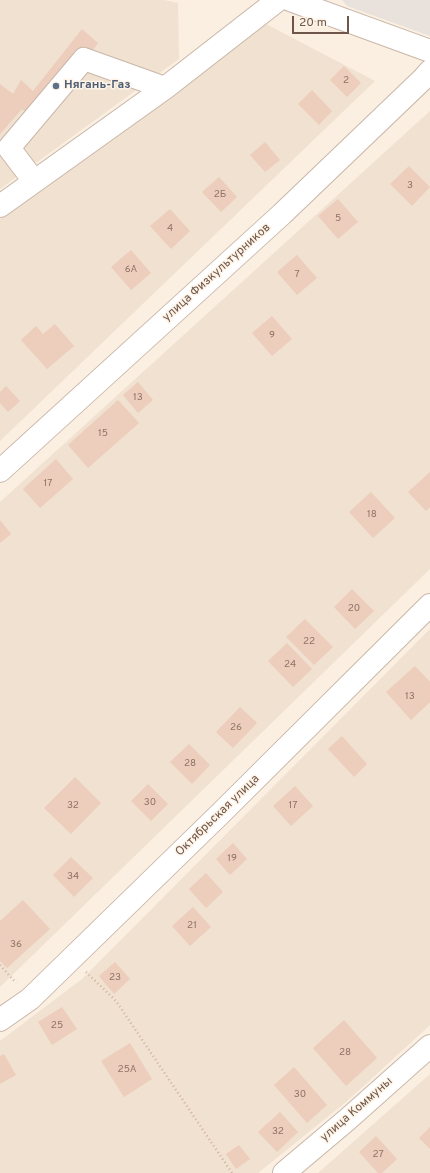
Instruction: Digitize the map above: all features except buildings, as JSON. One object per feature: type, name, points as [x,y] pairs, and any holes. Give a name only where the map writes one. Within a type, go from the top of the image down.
[{"type":"street","points":[[0,206],[165,88],[278,0]]},
{"type":"street","points":[[290,0],[430,51]]},
{"type":"street","points":[[34,182],[9,148],[84,58],[165,88]]},
{"type":"street","name":"улица Физкультурников","points":[[0,471],[282,214],[423,79],[430,70]]},
{"type":"street","name":"Октябрьская улица","points":[[0,1020],[30,999],[222,812],[430,605]]},
{"type":"street","name":"улица Коммуны","points":[[284,1173],[348,1119],[430,1046]]},
{"type":"path","points":[[71,958],[116,1001],[232,1173]]},
{"type":"path","points":[[0,965],[30,999]]},
{"type":"shaded area","points":[[0,0],[164,0],[178,3],[179,59],[0,189]]},
{"type":"shaded area","points":[[342,0],[430,0],[430,36],[347,6]]},
{"type":"shaded area","points":[[266,24],[375,81],[0,441],[0,219]]},
{"type":"shaded area","points":[[430,111],[430,569],[0,987],[0,502]]},
{"type":"shaded area","points":[[430,629],[430,1025],[346,1102],[258,1173],[0,1173],[0,1041],[82,979]]},
{"type":"shaded area","points":[[430,1074],[430,1173],[318,1173]]},
{"type":"place","name":"Нягань-Газ","points":[[56,86]]}]
